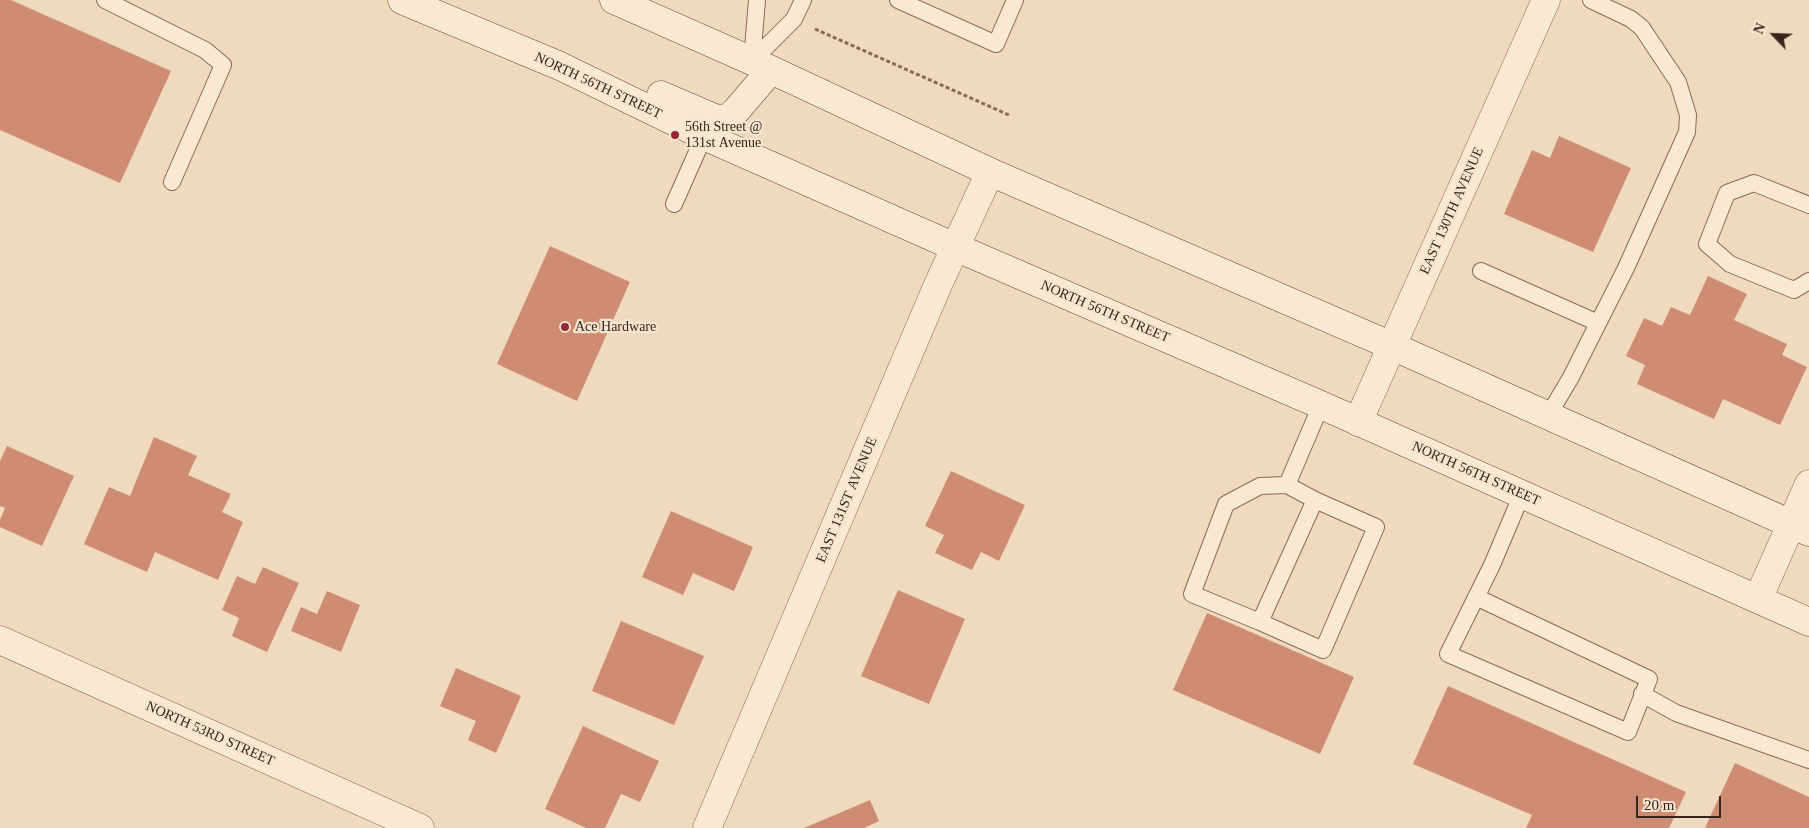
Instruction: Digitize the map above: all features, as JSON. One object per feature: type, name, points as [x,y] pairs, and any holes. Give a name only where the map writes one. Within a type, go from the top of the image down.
[{"type":"main road","name":"NORTH 56TH STREET","points":[[402,0],[452,10],[560,66],[704,136],[1522,494],[1809,622]]},
{"type":"main road","points":[[614,0],[761,65],[990,172],[1392,346],[1800,528]]},
{"type":"main road","name":"EAST 130TH AVENUE","points":[[1358,422],[1546,0]]},
{"type":"main road","points":[[560,66],[588,67],[604,71],[717,119],[728,118],[735,112],[761,65]]},
{"type":"main road","name":"EAST 131ST AVENUE","points":[[707,828],[955,247],[990,172]]},
{"type":"main road","points":[[1758,599],[1800,528],[1809,484]]},
{"type":"main road","name":"NORTH 53RD STREET","points":[[0,640],[420,828]]},
{"type":"lane","points":[[105,0],[205,50],[223,65],[172,182]]},
{"type":"lane","points":[[757,0],[761,65]]},
{"type":"lane","points":[[761,65],[794,20],[803,0]]},
{"type":"lane","points":[[898,0],[996,44],[1016,0]]},
{"type":"lane","points":[[1548,416],[1571,377],[1626,268],[1687,132],[1688,115],[1678,82],[1642,28],[1631,19],[1591,0]]},
{"type":"lane","points":[[674,204],[704,136]]},
{"type":"lane","points":[[1809,206],[1754,182],[1727,192],[1707,244],[1730,264],[1794,290],[1809,282]]},
{"type":"lane","points":[[1481,270],[1598,323]]},
{"type":"lane","points":[[1287,485],[1321,406]]},
{"type":"lane","points":[[1287,485],[1315,500],[1376,527],[1323,650],[1192,594],[1226,504],[1260,486],[1287,485]]},
{"type":"lane","points":[[1476,597],[1649,679],[1628,732],[1448,654],[1522,494]]},
{"type":"lane","points":[[1260,622],[1315,500]]},
{"type":"lane","points":[[1642,694],[1676,712],[1809,760]]},
{"type":"path","points":[[794,20],[1009,115]]},
{"type":"building","points":[[0,0],[11,0],[171,71],[120,183],[0,130]]},
{"type":"building","points":[[1559,136],[1631,168],[1593,252],[1504,214],[1532,150],[1550,158]]},
{"type":"building","points":[[550,246],[630,282],[577,401],[497,364]]},
{"type":"building","points":[[1708,276],[1747,294],[1734,320],[1787,344],[1782,355],[1807,367],[1780,425],[1723,399],[1714,419],[1637,384],[1645,365],[1626,356],[1644,318],[1662,326],[1671,307],[1690,315]]},
{"type":"building","points":[[154,437],[197,456],[188,475],[231,494],[222,512],[243,522],[218,580],[155,552],[147,572],[84,544],[109,487],[130,496]]},
{"type":"building","points":[[7,446],[74,476],[42,546],[0,527],[0,520],[5,508],[0,506],[0,461]]},
{"type":"building","points":[[951,471],[1025,505],[999,561],[981,552],[972,570],[935,553],[944,535],[925,526]]},
{"type":"building","points":[[671,511],[753,547],[734,591],[693,573],[683,595],[642,577]]},
{"type":"building","points":[[263,567],[299,583],[267,652],[232,636],[239,618],[222,610],[237,576],[255,584]]},
{"type":"building","points":[[898,590],[965,619],[929,704],[861,676]]},
{"type":"building","points":[[327,591],[360,605],[341,652],[291,631],[301,607],[317,614]]},
{"type":"building","points":[[1207,613],[1354,677],[1320,754],[1173,690]]},
{"type":"building","points":[[621,621],[704,656],[674,725],[592,691]]},
{"type":"building","points":[[456,668],[521,696],[496,753],[468,740],[476,721],[440,706]]},
{"type":"building","points":[[1448,686],[1686,792],[1669,828],[1526,828],[1532,815],[1413,764]]},
{"type":"building","points":[[583,726],[659,761],[640,802],[621,794],[605,828],[586,828],[545,809]]},
{"type":"building","points":[[1735,763],[1809,797],[1809,828],[1705,828]]},
{"type":"building","points":[[870,800],[879,821],[864,828],[804,828]]},
{"type":"place","name":"56th Street @ 131st Avenue","points":[[675,135]]},
{"type":"place","name":"Ace Hardware","points":[[565,327]]}]
